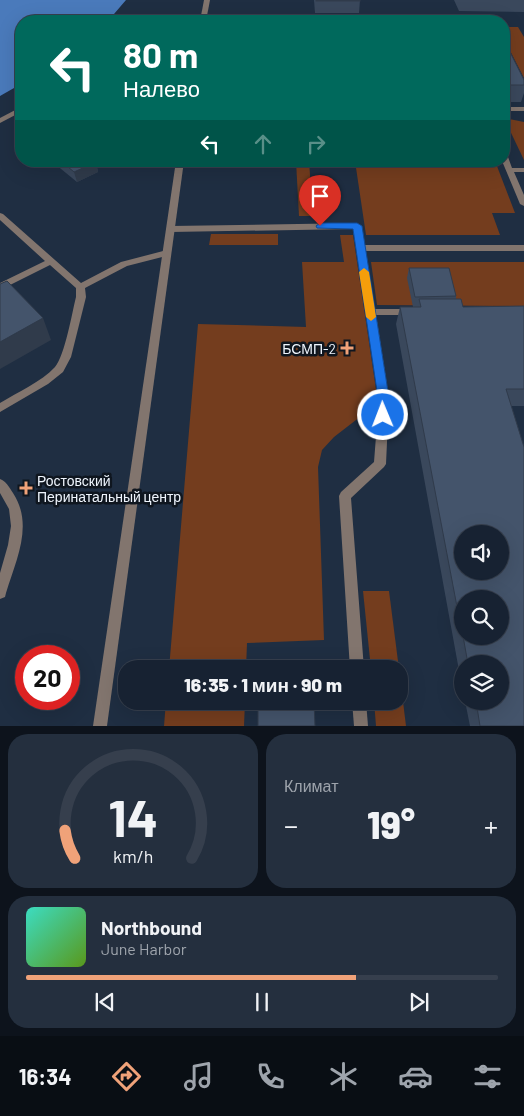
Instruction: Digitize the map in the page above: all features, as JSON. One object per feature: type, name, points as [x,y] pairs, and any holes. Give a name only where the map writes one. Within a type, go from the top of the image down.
[{"type":"street","points":[[204,15],[207,0]]},
{"type":"street","points":[[510,109],[524,109]]},
{"type":"street","points":[[0,121],[15,112]]},
{"type":"street","points":[[100,726],[179,167]]},
{"type":"street","points":[[508,167],[524,204]]},
{"type":"street","points":[[509,170],[524,170]]},
{"type":"street","points":[[0,216],[80,287],[81,297],[66,357],[59,369],[44,381],[0,408]]},
{"type":"street","points":[[171,228],[357,226],[384,398],[380,464],[344,496],[355,660]]},
{"type":"street","points":[[360,248],[524,248]]},
{"type":"street","points":[[80,287],[124,264],[167,253]]},
{"type":"street","points":[[0,287],[52,262]]},
{"type":"street","points":[[370,312],[418,312]]},
{"type":"street","points":[[0,484],[12,502],[17,517],[17,531],[0,594]]},
{"type":"street","points":[[359,710],[360,726]]},
{"type":"shaded area","points":[[510,27],[518,27],[524,37],[524,78],[510,51]]},
{"type":"shaded area","points":[[510,119],[524,122],[524,160],[510,131]]},
{"type":"shaded area","points":[[296,167],[309,167],[313,216],[299,216]]},
{"type":"shaded area","points":[[356,167],[497,167],[515,213],[492,213],[500,235],[366,235]]},
{"type":"shaded area","points":[[211,234],[278,234],[278,245],[209,245]]},
{"type":"shaded area","points":[[340,235],[353,235],[378,403],[334,437],[322,450],[318,467],[324,640],[247,643],[246,660],[170,660],[198,324],[306,327],[302,262],[344,262]]},
{"type":"shaded area","points":[[371,262],[524,262],[524,306],[377,305]]},
{"type":"shaded area","points":[[363,591],[389,591],[398,660],[370,660]]},
{"type":"shaded area","points":[[165,710],[245,710],[244,726],[164,726]]},
{"type":"shaded area","points":[[375,710],[404,710],[406,726],[376,726]]},
{"type":"water","points":[[0,0],[126,0],[113,15],[15,15],[15,87],[0,96]]},
{"type":"building","points":[[360,0],[360,1],[316,1]]},
{"type":"building","points":[[510,52],[524,80],[524,85],[510,85]]},
{"type":"building","points":[[68,167],[85,167],[74,172]]},
{"type":"building","points":[[409,268],[449,268],[456,296],[415,297]]},
{"type":"building","points":[[7,281],[43,318],[0,342],[0,284]]},
{"type":"building","points":[[419,299],[461,299],[463,307],[524,306],[524,389],[506,389],[524,447],[524,726],[480,726],[477,710],[509,710],[509,655],[466,655],[465,645],[509,645],[509,590],[454,591],[400,307],[421,307]]},
{"type":"building","points":[[258,710],[314,710],[315,726],[258,726]]},
{"type":"slow traffic","points":[[364,272],[371,317]]},
{"type":"place","name":"БСМП-2","points":[[347,348]]},
{"type":"place","name":"Ростовский Перинатальный центр","points":[[26,488]]},
{"type":"route","points":[[320,226],[357,226],[384,398],[383,415]]}]
